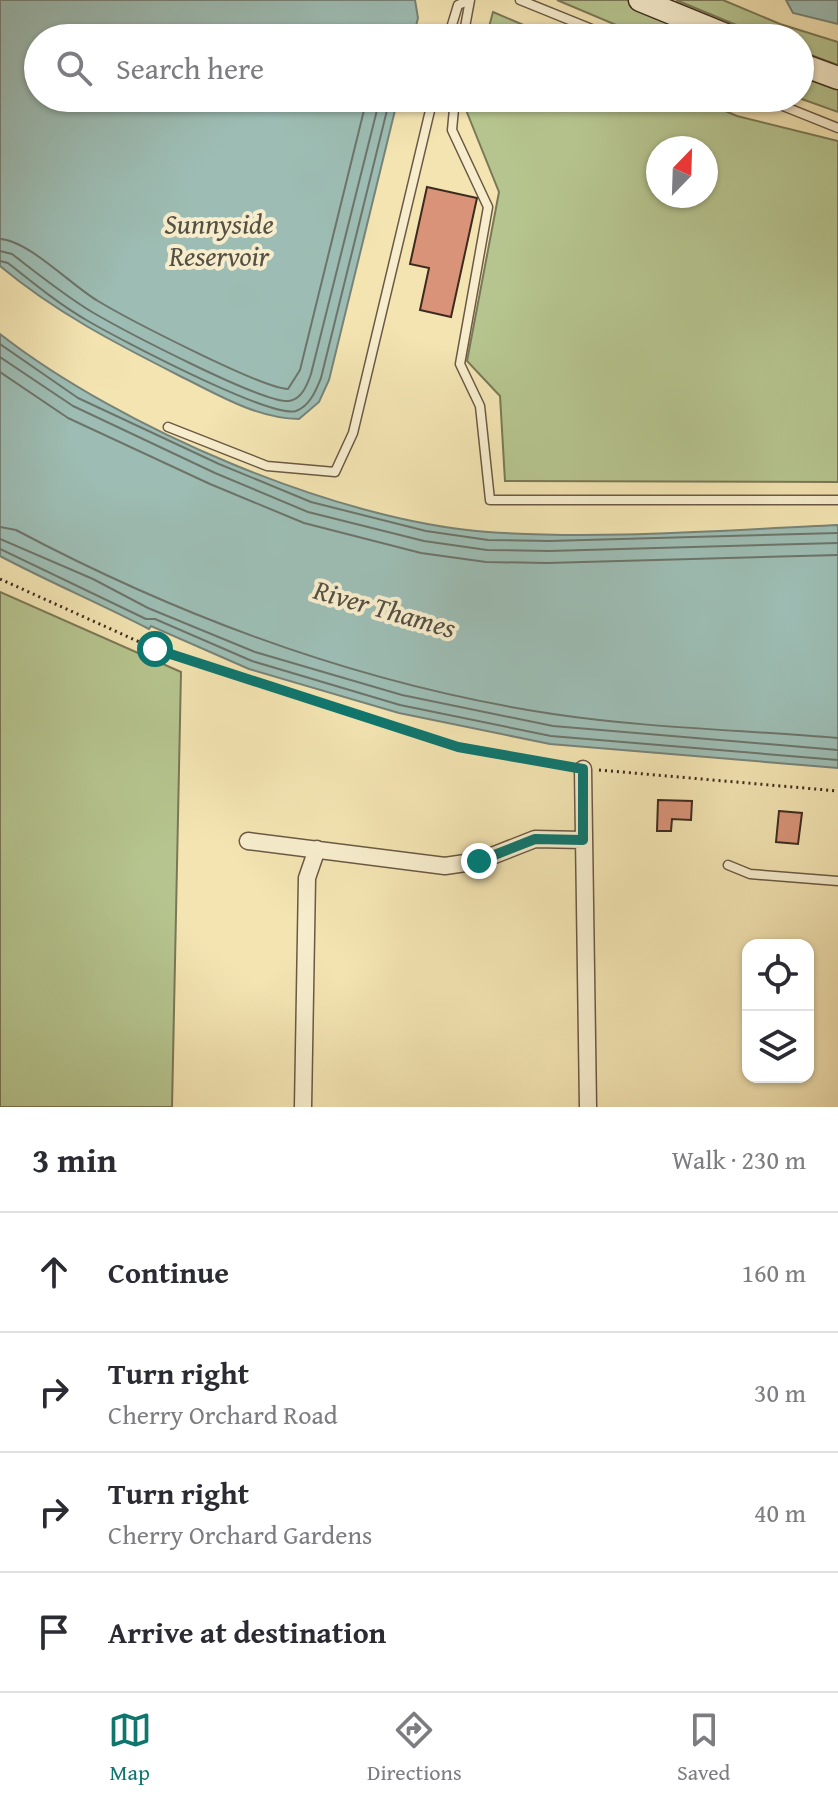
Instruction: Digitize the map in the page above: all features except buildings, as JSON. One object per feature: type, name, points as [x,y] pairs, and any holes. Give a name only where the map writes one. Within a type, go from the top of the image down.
[{"type":"street","points":[[640,0],[699,24]]},
{"type":"street","points":[[814,69],[838,78]]},
{"type":"street","points":[[583,769],[588,1107]]},
{"type":"street","points":[[248,841],[445,866],[479,861],[535,839],[583,840]]},
{"type":"street","points":[[303,1107],[307,878],[317,849]]},
{"type":"lane","points":[[452,24],[458,5],[470,0],[466,24]]},
{"type":"lane","points":[[520,0],[579,24]]},
{"type":"lane","points":[[168,427],[267,466],[335,472],[353,433],[430,112]]},
{"type":"lane","points":[[454,112],[452,130],[488,207],[460,364],[480,406],[490,500],[838,500]]},
{"type":"lane","points":[[798,112],[838,128]]},
{"type":"lane","points":[[728,865],[750,874],[838,881]]},
{"type":"path","points":[[0,579],[155,649],[458,747],[583,769],[838,791]]},
{"type":"green space","points":[[557,0],[640,0],[699,24],[614,24]]},
{"type":"green space","points":[[676,0],[723,0],[780,24],[734,24]]},
{"type":"green space","points":[[493,12],[521,24],[490,24]]},
{"type":"green space","points":[[814,35],[838,42],[838,65],[814,56]]},
{"type":"green space","points":[[814,69],[838,78],[838,112],[814,103]]},
{"type":"green space","points":[[467,112],[728,112],[838,141],[838,482],[505,481],[500,396],[467,361],[499,192]]},
{"type":"green space","points":[[0,592],[181,672],[172,1107],[0,1107]]},
{"type":"water","name":"Sunnyside Reservoir","points":[[0,0],[415,0],[416,24],[24,24],[24,112],[395,112],[329,380],[319,402],[299,419],[252,410],[108,339],[0,266]]},
{"type":"water","points":[[786,0],[838,0],[838,24],[793,13]]},
{"type":"water","name":"River Thames","points":[[0,334],[105,403],[167,435],[232,464],[364,510],[428,524],[531,534],[663,533],[838,525],[838,768],[550,744],[399,713],[249,669],[151,626],[149,629],[0,556]]},
{"type":"route","points":[[155,649],[458,747],[583,769],[583,840],[535,839],[479,861]]}]
